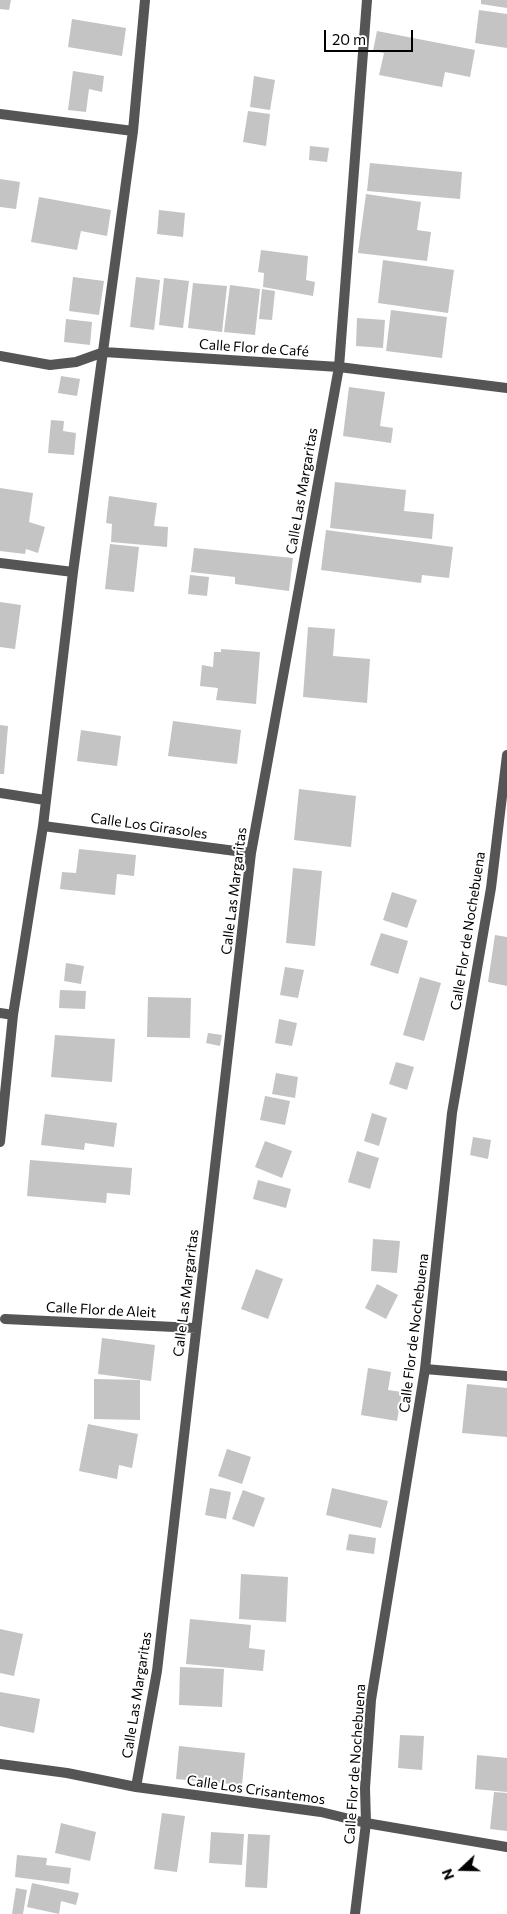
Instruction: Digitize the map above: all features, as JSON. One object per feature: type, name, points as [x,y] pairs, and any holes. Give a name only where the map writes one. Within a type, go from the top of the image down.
[{"type":"street","points":[[0,1142],[13,1015],[43,826],[73,572],[133,131],[145,0]]},
{"type":"street","name":"Calle Las Margaritas","points":[[136,1787],[157,1671],[251,853],[339,367],[367,0]]},
{"type":"street","points":[[0,114],[133,131]]},
{"type":"street","name":"Calle Flor de Café","points":[[0,356],[50,365],[76,362],[104,352],[339,367],[507,388]]},
{"type":"street","points":[[0,563],[73,572]]},
{"type":"street","name":"Calle Flor de Nochebuena","points":[[355,1914],[366,1823],[365,1788],[371,1700],[425,1369],[452,1113],[491,888],[507,755]]},
{"type":"street","points":[[0,793],[46,800]]},
{"type":"street","name":"Calle Los Girasoles","points":[[43,826],[251,853]]},
{"type":"street","points":[[0,1013],[13,1015]]},
{"type":"street","name":"Calle Flor de Aleit","points":[[5,1319],[196,1328]]},
{"type":"street","points":[[425,1369],[507,1376]]},
{"type":"street","name":"Calle Los Crisantemos","points":[[0,1764],[136,1787],[320,1812],[366,1823],[507,1847]]},
{"type":"building","points":[[0,0],[11,0],[9,10],[0,9]]},
{"type":"building","points":[[481,0],[507,0],[507,8],[481,4]]},
{"type":"building","points":[[479,10],[507,14],[507,48],[475,43]]},
{"type":"building","points":[[72,19],[126,28],[122,56],[68,47]]},
{"type":"building","points":[[377,31],[475,50],[470,77],[445,72],[442,87],[379,75],[384,53],[373,51]]},
{"type":"building","points":[[73,71],[104,76],[102,92],[89,89],[86,112],[68,110]]},
{"type":"building","points":[[254,76],[275,80],[270,110],[250,107]]},
{"type":"building","points":[[248,111],[270,114],[266,146],[243,142]]},
{"type":"building","points":[[310,146],[329,148],[327,162],[309,160]]},
{"type":"building","points":[[370,163],[462,172],[460,199],[367,191]]},
{"type":"building","points":[[0,179],[20,182],[16,209],[0,207]]},
{"type":"building","points":[[366,194],[421,202],[417,230],[431,232],[427,261],[358,253]]},
{"type":"building","points":[[39,197],[111,210],[107,236],[81,231],[77,250],[31,242]]},
{"type":"building","points":[[159,210],[185,213],[183,237],[157,234]]},
{"type":"building","points":[[261,250],[308,256],[306,280],[315,282],[313,296],[263,287],[264,273],[258,272]]},
{"type":"building","points":[[383,260],[454,270],[448,313],[378,303]]},
{"type":"building","points":[[73,277],[104,281],[99,315],[69,311]]},
{"type":"building","points":[[136,277],[160,280],[154,330],[130,327]]},
{"type":"building","points":[[164,278],[189,281],[183,328],[159,325]]},
{"type":"building","points":[[193,283],[227,286],[222,332],[188,328]]},
{"type":"building","points":[[230,285],[260,289],[255,335],[224,332]]},
{"type":"building","points":[[262,289],[275,291],[272,320],[259,319]]},
{"type":"building","points":[[391,310],[447,317],[442,358],[386,351]]},
{"type":"building","points":[[357,318],[385,320],[383,348],[356,346]]},
{"type":"building","points":[[66,319],[92,322],[90,345],[64,342]]},
{"type":"building","points":[[61,376],[80,379],[77,396],[58,393]]},
{"type":"building","points":[[349,387],[385,392],[380,426],[393,428],[391,443],[343,436]]},
{"type":"building","points":[[51,420],[64,421],[63,431],[76,433],[74,455],[48,453]]},
{"type":"building","points":[[335,482],[406,490],[404,511],[434,514],[432,539],[330,528]]},
{"type":"building","points":[[0,488],[33,493],[29,522],[45,527],[38,553],[26,549],[25,554],[0,551]]},
{"type":"building","points":[[109,496],[157,503],[154,526],[168,527],[167,547],[111,542],[112,524],[106,523]]},
{"type":"building","points":[[326,530],[453,547],[449,578],[422,575],[421,583],[321,570]]},
{"type":"building","points":[[110,544],[139,547],[134,592],[105,589]]},
{"type":"building","points":[[194,548],[293,558],[289,591],[235,584],[235,577],[191,572]]},
{"type":"building","points":[[190,575],[209,577],[207,596],[188,594]]},
{"type":"building","points":[[0,602],[21,605],[15,649],[0,647]]},
{"type":"building","points":[[308,627],[335,629],[333,656],[370,659],[367,703],[303,697]]},
{"type":"building","points":[[221,649],[260,652],[256,704],[216,700],[218,688],[200,686],[202,665],[213,667],[214,652],[221,652]]},
{"type":"building","points":[[173,721],[241,730],[237,764],[168,756]]},
{"type":"building","points":[[0,725],[8,726],[4,774],[0,774]]},
{"type":"building","points":[[81,730],[121,736],[117,766],[77,761]]},
{"type":"building","points":[[299,789],[356,796],[351,847],[294,840]]},
{"type":"building","points":[[79,849],[136,855],[134,876],[117,874],[115,895],[60,889],[62,872],[76,873]]},
{"type":"building","points":[[293,868],[322,871],[315,946],[286,943]]},
{"type":"building","points":[[392,892],[417,900],[407,928],[383,920]]},
{"type":"building","points":[[381,933],[408,941],[398,974],[370,965]]},
{"type":"building","points":[[495,935],[507,937],[507,986],[488,982]]},
{"type":"building","points":[[66,963],[84,966],[81,984],[64,981]]},
{"type":"building","points":[[285,967],[304,970],[298,998],[280,995]]},
{"type":"building","points":[[420,977],[441,983],[424,1041],[403,1035]]},
{"type":"building","points":[[60,990],[86,991],[85,1009],[59,1008]]},
{"type":"building","points":[[148,997],[191,998],[190,1038],[147,1037]]},
{"type":"building","points":[[279,1019],[297,1023],[292,1046],[275,1043]]},
{"type":"building","points":[[208,1033],[222,1035],[220,1046],[206,1043]]},
{"type":"building","points":[[55,1035],[115,1039],[112,1082],[51,1077]]},
{"type":"building","points":[[396,1062],[414,1067],[407,1090],[389,1084]]},
{"type":"building","points":[[276,1073],[298,1077],[295,1098],[272,1094]]},
{"type":"building","points":[[265,1096],[290,1101],[285,1125],[260,1120]]},
{"type":"building","points":[[372,1113],[387,1118],[379,1146],[364,1141]]},
{"type":"building","points":[[45,1114],[117,1123],[114,1147],[85,1143],[84,1150],[41,1145]]},
{"type":"building","points":[[473,1137],[491,1140],[488,1159],[470,1155]]},
{"type":"building","points":[[265,1141],[292,1151],[282,1178],[255,1167]]},
{"type":"building","points":[[357,1151],[379,1158],[370,1189],[348,1182]]},
{"type":"building","points":[[30,1160],[132,1168],[130,1195],[107,1193],[106,1203],[27,1196]]},
{"type":"building","points":[[258,1180],[291,1189],[286,1208],[253,1199]]},
{"type":"building","points":[[373,1239],[400,1241],[397,1273],[371,1271]]},
{"type":"building","points":[[256,1269],[283,1279],[268,1319],[241,1309]]},
{"type":"building","points":[[377,1284],[398,1295],[386,1319],[365,1308]]},
{"type":"building","points":[[102,1338],[155,1345],[151,1381],[98,1374]]},
{"type":"building","points":[[368,1368],[391,1372],[388,1390],[402,1392],[397,1421],[361,1415]]},
{"type":"building","points":[[94,1379],[140,1380],[140,1420],[94,1419]]},
{"type":"building","points":[[467,1384],[507,1388],[507,1437],[462,1433]]},
{"type":"building","points":[[88,1424],[138,1434],[132,1468],[119,1465],[117,1479],[79,1471]]},
{"type":"building","points":[[227,1449],[251,1457],[242,1484],[218,1476]]},
{"type":"building","points":[[210,1488],[231,1492],[226,1519],[205,1515]]},
{"type":"building","points":[[332,1488],[388,1501],[381,1528],[326,1515]]},
{"type":"building","points":[[243,1490],[265,1498],[254,1527],[232,1519]]},
{"type":"building","points":[[349,1534],[376,1538],[374,1554],[346,1550]]},
{"type":"building","points":[[241,1574],[288,1577],[286,1622],[239,1619]]},
{"type":"building","points":[[190,1619],[251,1625],[249,1648],[265,1650],[263,1671],[186,1664]]},
{"type":"building","points":[[0,1629],[23,1634],[14,1676],[0,1673]]},
{"type":"building","points":[[180,1667],[224,1669],[222,1707],[179,1705]]},
{"type":"building","points":[[0,1692],[40,1699],[34,1733],[0,1726]]},
{"type":"building","points":[[400,1735],[424,1736],[422,1770],[398,1768]]},
{"type":"building","points":[[179,1746],[245,1753],[242,1785],[176,1779]]},
{"type":"building","points":[[477,1755],[507,1758],[507,1792],[475,1789]]},
{"type":"building","points":[[494,1792],[507,1793],[507,1831],[490,1829]]},
{"type":"building","points":[[162,1813],[185,1816],[177,1872],[154,1869]]},
{"type":"building","points":[[61,1823],[96,1832],[90,1861],[55,1853]]},
{"type":"building","points":[[211,1832],[244,1834],[242,1865],[209,1863]]},
{"type":"building","points":[[248,1834],[270,1835],[267,1888],[245,1887]]},
{"type":"building","points":[[17,1855],[47,1858],[46,1865],[71,1868],[69,1884],[15,1877]]},
{"type":"building","points":[[32,1883],[79,1893],[76,1905],[61,1901],[59,1914],[27,1907]]},
{"type":"building","points":[[16,1888],[27,1890],[23,1914],[12,1914]]}]
